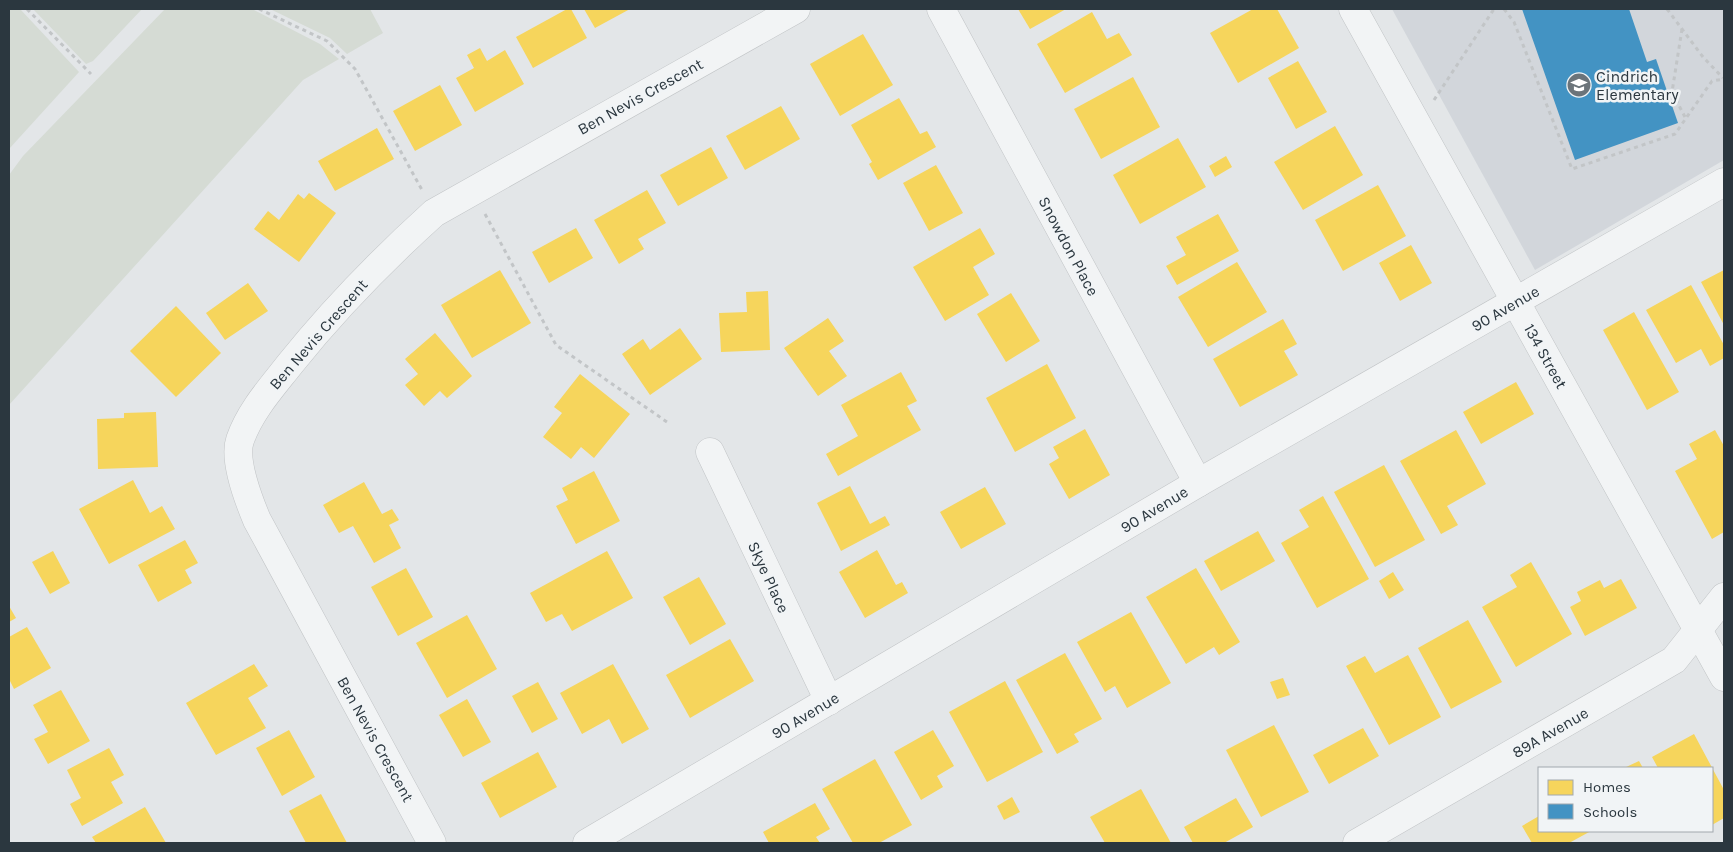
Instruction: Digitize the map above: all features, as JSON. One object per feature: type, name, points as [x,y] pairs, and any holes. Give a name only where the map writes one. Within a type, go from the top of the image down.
[{"type":"street","name":"Ben Nevis Crescent","points":[[432,843],[257,520],[241,479],[239,441],[262,399],[314,335],[387,256],[434,213],[796,9]]},
{"type":"street","name":"Snowdon Place","points":[[941,9],[1198,483]]},
{"type":"street","name":"134 Street","points":[[1353,9],[1724,677]]},
{"type":"street","name":"90 Avenue","points":[[587,843],[1198,483],[1724,182]]},
{"type":"street","name":"Skye Place","points":[[710,452],[829,700]]},
{"type":"street","name":"89A Avenue","points":[[1357,843],[1674,660],[1724,597]]},
{"type":"path","points":[[27,9],[91,74]]},
{"type":"path","points":[[259,9],[328,41],[356,69],[423,192]]},
{"type":"path","points":[[1433,101],[1494,9]]},
{"type":"path","points":[[1504,9],[1514,22],[1572,169],[1674,134],[1712,82],[1724,79],[1667,9]]},
{"type":"path","points":[[1682,29],[1672,92],[1686,119]]},
{"type":"path","points":[[482,209],[556,345],[667,422]]},
{"type":"shaded area","points":[[9,9],[20,9],[79,72],[9,149]]},
{"type":"shaded area","points":[[33,9],[142,9],[93,61],[86,64]]},
{"type":"shaded area","points":[[165,9],[252,9],[320,44],[339,59],[303,80],[9,405],[9,175],[23,156]]},
{"type":"shaded area","points":[[270,9],[370,9],[383,33],[347,54],[330,38]]},
{"type":"shaded area","name":"Cindrich Elementary","points":[[1392,9],[1724,9],[1724,160],[1535,270]]},
{"type":"building: Homes","points":[[567,9],[571,9],[587,38],[533,68],[516,37]]},
{"type":"building: Homes","points":[[584,9],[630,9],[595,28]]},
{"type":"building: Homes","points":[[1018,9],[1066,9],[1030,29]]},
{"type":"building: Homes","points":[[1253,9],[1277,9],[1299,48],[1238,83],[1210,33]]},
{"type":"building: Homes","points":[[1092,12],[1107,39],[1119,33],[1132,55],[1065,93],[1037,44]]},
{"type":"building: Homes","points":[[863,34],[893,85],[840,116],[810,64]]},
{"type":"building: Homes","points":[[480,48],[487,61],[505,50],[524,84],[475,112],[456,78],[474,68],[467,55]]},
{"type":"building: Homes","points":[[1298,61],[1327,112],[1296,129],[1268,78]]},
{"type":"building: Homes","points":[[1133,77],[1160,127],[1101,159],[1074,109]]},
{"type":"building: Homes","points":[[440,85],[462,125],[415,151],[393,111]]},
{"type":"building: Homes","points":[[899,98],[920,134],[927,131],[936,147],[878,180],[869,164],[872,162],[851,125]]},
{"type":"building: Homes","points":[[781,106],[800,139],[745,170],[726,136]]},
{"type":"building: Homes","points":[[1335,126],[1363,175],[1303,210],[1274,162]]},
{"type":"building: Homes","points":[[377,128],[394,159],[335,191],[318,161]]},
{"type":"building: Homes","points":[[1178,138],[1206,187],[1140,224],[1113,175]]},
{"type":"building: Homes","points":[[711,147],[728,178],[678,206],[660,175]]},
{"type":"building: Homes","points":[[1226,156],[1232,167],[1215,177],[1209,166]]},
{"type":"building: Homes","points":[[936,165],[963,213],[929,231],[903,183]]},
{"type":"building: Homes","points":[[1378,185],[1406,236],[1343,271],[1315,220]]},
{"type":"building: Homes","points":[[647,190],[666,223],[638,239],[644,249],[619,264],[594,220]]},
{"type":"building: Homes","points":[[309,193],[336,213],[299,262],[254,229],[268,211],[279,220],[298,194],[304,199]]},
{"type":"building: Homes","points":[[1218,214],[1239,251],[1177,285],[1166,266],[1186,255],[1176,237]]},
{"type":"building: Homes","points":[[576,228],[593,258],[549,283],[532,252]]},
{"type":"building: Homes","points":[[980,228],[995,254],[973,267],[989,295],[945,321],[913,267]]},
{"type":"building: Homes","points":[[1411,245],[1432,283],[1400,301],[1379,263]]},
{"type":"building: Homes","points":[[1237,262],[1267,312],[1208,347],[1178,297]]},
{"type":"building: Homes","points":[[500,270],[531,323],[472,358],[441,305]]},
{"type":"building: Homes","points":[[1724,270],[1724,325],[1701,282]]},
{"type":"building: Homes","points":[[248,283],[268,311],[225,340],[206,313]]},
{"type":"building: Homes","points":[[1691,285],[1724,345],[1724,358],[1710,366],[1701,349],[1676,363],[1646,310]]},
{"type":"building: Homes","points":[[768,291],[770,350],[721,352],[719,313],[747,312],[746,292]]},
{"type":"building: Homes","points":[[1011,293],[1040,341],[1006,362],[977,314]]},
{"type":"building: Homes","points":[[176,306],[221,353],[176,397],[130,351]]},
{"type":"building: Homes","points":[[1634,312],[1679,392],[1647,410],[1603,330]]},
{"type":"building: Homes","points":[[828,318],[844,341],[829,351],[847,376],[818,396],[784,348]]},
{"type":"building: Homes","points":[[1283,319],[1297,344],[1284,351],[1298,375],[1240,407],[1213,359]]},
{"type":"building: Homes","points":[[680,328],[702,359],[650,395],[622,354],[643,339],[650,350]]},
{"type":"building: Homes","points":[[435,333],[472,376],[447,398],[440,391],[424,406],[405,385],[418,374],[405,359]]},
{"type":"building: Homes","points":[[1047,364],[1076,418],[1015,452],[986,398]]},
{"type":"building: Homes","points":[[901,372],[917,401],[907,406],[921,430],[838,476],[826,454],[858,436],[841,405]]},
{"type":"building: Homes","points":[[580,374],[630,414],[594,458],[581,447],[571,459],[543,437],[562,413],[554,407]]},
{"type":"building: Homes","points":[[1516,382],[1534,414],[1481,444],[1463,412]]},
{"type":"building: Homes","points":[[156,412],[158,467],[98,469],[97,419],[124,418],[124,413]]},
{"type":"building: Homes","points":[[1085,429],[1110,475],[1069,499],[1049,464],[1059,458],[1053,447]]},
{"type":"building: Homes","points":[[1456,430],[1486,484],[1447,506],[1458,525],[1441,534],[1400,461]]},
{"type":"building: Homes","points":[[1715,430],[1724,446],[1724,532],[1712,539],[1675,471],[1697,459],[1689,444]]},
{"type":"building: Homes","points":[[1384,465],[1425,540],[1375,567],[1334,492]]},
{"type":"building: Homes","points":[[594,471],[620,521],[576,544],[556,506],[568,500],[562,488]]},
{"type":"building: Homes","points":[[133,480],[150,513],[162,506],[175,529],[109,564],[79,509]]},
{"type":"building: Homes","points":[[364,482],[382,514],[392,509],[399,520],[389,525],[401,548],[374,563],[353,526],[339,533],[323,505]]},
{"type":"building: Homes","points":[[850,486],[870,524],[885,516],[890,525],[841,551],[817,503]]},
{"type":"building: Homes","points":[[985,487],[1006,524],[961,549],[940,512]]},
{"type":"building: Homes","points":[[1323,496],[1369,579],[1317,608],[1281,543],[1309,527],[1299,510]]},
{"type":"building: Homes","points":[[1258,531],[1275,561],[1221,591],[1204,561]]},
{"type":"building: Homes","points":[[185,540],[198,563],[185,570],[192,583],[158,602],[138,565]]},
{"type":"building: Homes","points":[[877,550],[896,585],[902,582],[908,593],[865,618],[839,572]]},
{"type":"building: Homes","points":[[53,551],[70,583],[50,594],[32,562]]},
{"type":"building: Homes","points":[[607,551],[633,598],[572,631],[562,614],[546,622],[530,593]]},
{"type":"building: Homes","points":[[1531,562],[1572,634],[1516,667],[1482,607],[1517,587],[1510,575]]},
{"type":"building: Homes","points":[[406,568],[433,617],[398,636],[371,587]]},
{"type":"building: Homes","points":[[1196,568],[1240,642],[1219,655],[1214,647],[1186,664],[1146,597]]},
{"type":"building: Homes","points":[[1393,572],[1404,590],[1389,599],[1379,581]]},
{"type":"building: Homes","points":[[699,577],[726,624],[690,645],[663,597]]},
{"type":"building: Homes","points":[[1621,579],[1637,608],[1585,636],[1570,607],[1581,601],[1577,592],[1600,580],[1604,588]]},
{"type":"building: Homes","points":[[9,606],[16,618],[9,622]]},
{"type":"building: Homes","points":[[1131,612],[1171,683],[1127,708],[1115,686],[1105,692],[1077,642]]},
{"type":"building: Homes","points":[[467,615],[497,669],[447,698],[416,643]]},
{"type":"building: Homes","points":[[1468,620],[1502,682],[1451,709],[1418,648]]},
{"type":"building: Homes","points":[[27,627],[51,668],[14,689],[9,679],[9,637]]},
{"type":"building: Homes","points":[[730,639],[754,681],[690,718],[666,675]]},
{"type":"building: Homes","points":[[1065,653],[1102,719],[1074,734],[1079,742],[1057,754],[1016,680]]},
{"type":"building: Homes","points":[[1408,655],[1441,717],[1389,745],[1346,666],[1365,656],[1375,673]]},
{"type":"building: Homes","points":[[254,664],[268,686],[248,698],[266,728],[216,755],[186,703]]},
{"type":"building: Homes","points":[[613,664],[649,729],[622,744],[609,719],[582,734],[560,693]]},
{"type":"building: Homes","points":[[1283,678],[1290,695],[1277,699],[1270,682]]},
{"type":"building: Homes","points":[[1005,681],[1043,752],[987,782],[949,712]]},
{"type":"building: Homes","points":[[538,682],[558,719],[532,733],[512,696]]},
{"type":"building: Homes","points":[[61,690],[90,741],[48,764],[34,739],[48,732],[33,705]]},
{"type":"building: Homes","points":[[467,699],[491,742],[463,757],[439,715]]},
{"type":"building: Homes","points":[[1274,725],[1309,792],[1261,817],[1226,750]]},
{"type":"building: Homes","points":[[1363,728],[1379,756],[1329,784],[1313,755]]},
{"type":"building: Homes","points":[[289,730],[315,777],[282,796],[256,748]]},
{"type":"building: Homes","points":[[933,730],[954,766],[937,776],[943,787],[921,800],[894,752]]},
{"type":"building: Homes","points":[[1694,734],[1712,767],[1657,767],[1652,757]]},
{"type":"building: Homes","points":[[109,748],[124,775],[111,782],[123,803],[82,826],[70,804],[81,798],[67,770]]},
{"type":"building: Homes","points":[[538,752],[557,787],[500,818],[481,783]]},
{"type":"building: Homes","points":[[875,759],[912,825],[879,843],[853,843],[822,789]]},
{"type":"building: Homes","points":[[1639,761],[1642,767],[1626,767]]},
{"type":"building: Homes","points":[[1713,769],[1724,790],[1724,818],[1713,824]]},
{"type":"building: Homes","points":[[1141,789],[1171,843],[1105,843],[1090,817]]},
{"type":"building: Homes","points":[[321,794],[347,843],[306,843],[289,811]]},
{"type":"building: Homes","points":[[1012,797],[1020,812],[1004,820],[997,806]]},
{"type":"building: Homes","points":[[1236,798],[1253,827],[1224,843],[1193,843],[1184,827]]},
{"type":"building: Homes","points":[[815,803],[830,829],[816,837],[820,843],[769,843],[763,832]]},
{"type":"building: Homes","points":[[145,807],[166,843],[96,843],[92,837]]},
{"type":"building: Homes","points":[[1538,817],[1538,832],[1589,832],[1569,843],[1532,843],[1522,826]]},
{"type":"building: Schools","points":[[1522,9],[1629,9],[1647,62],[1656,59],[1678,123],[1575,160]]},
{"type":"place","name":"Cindrich Elementary","points":[[1579,85]]}]
